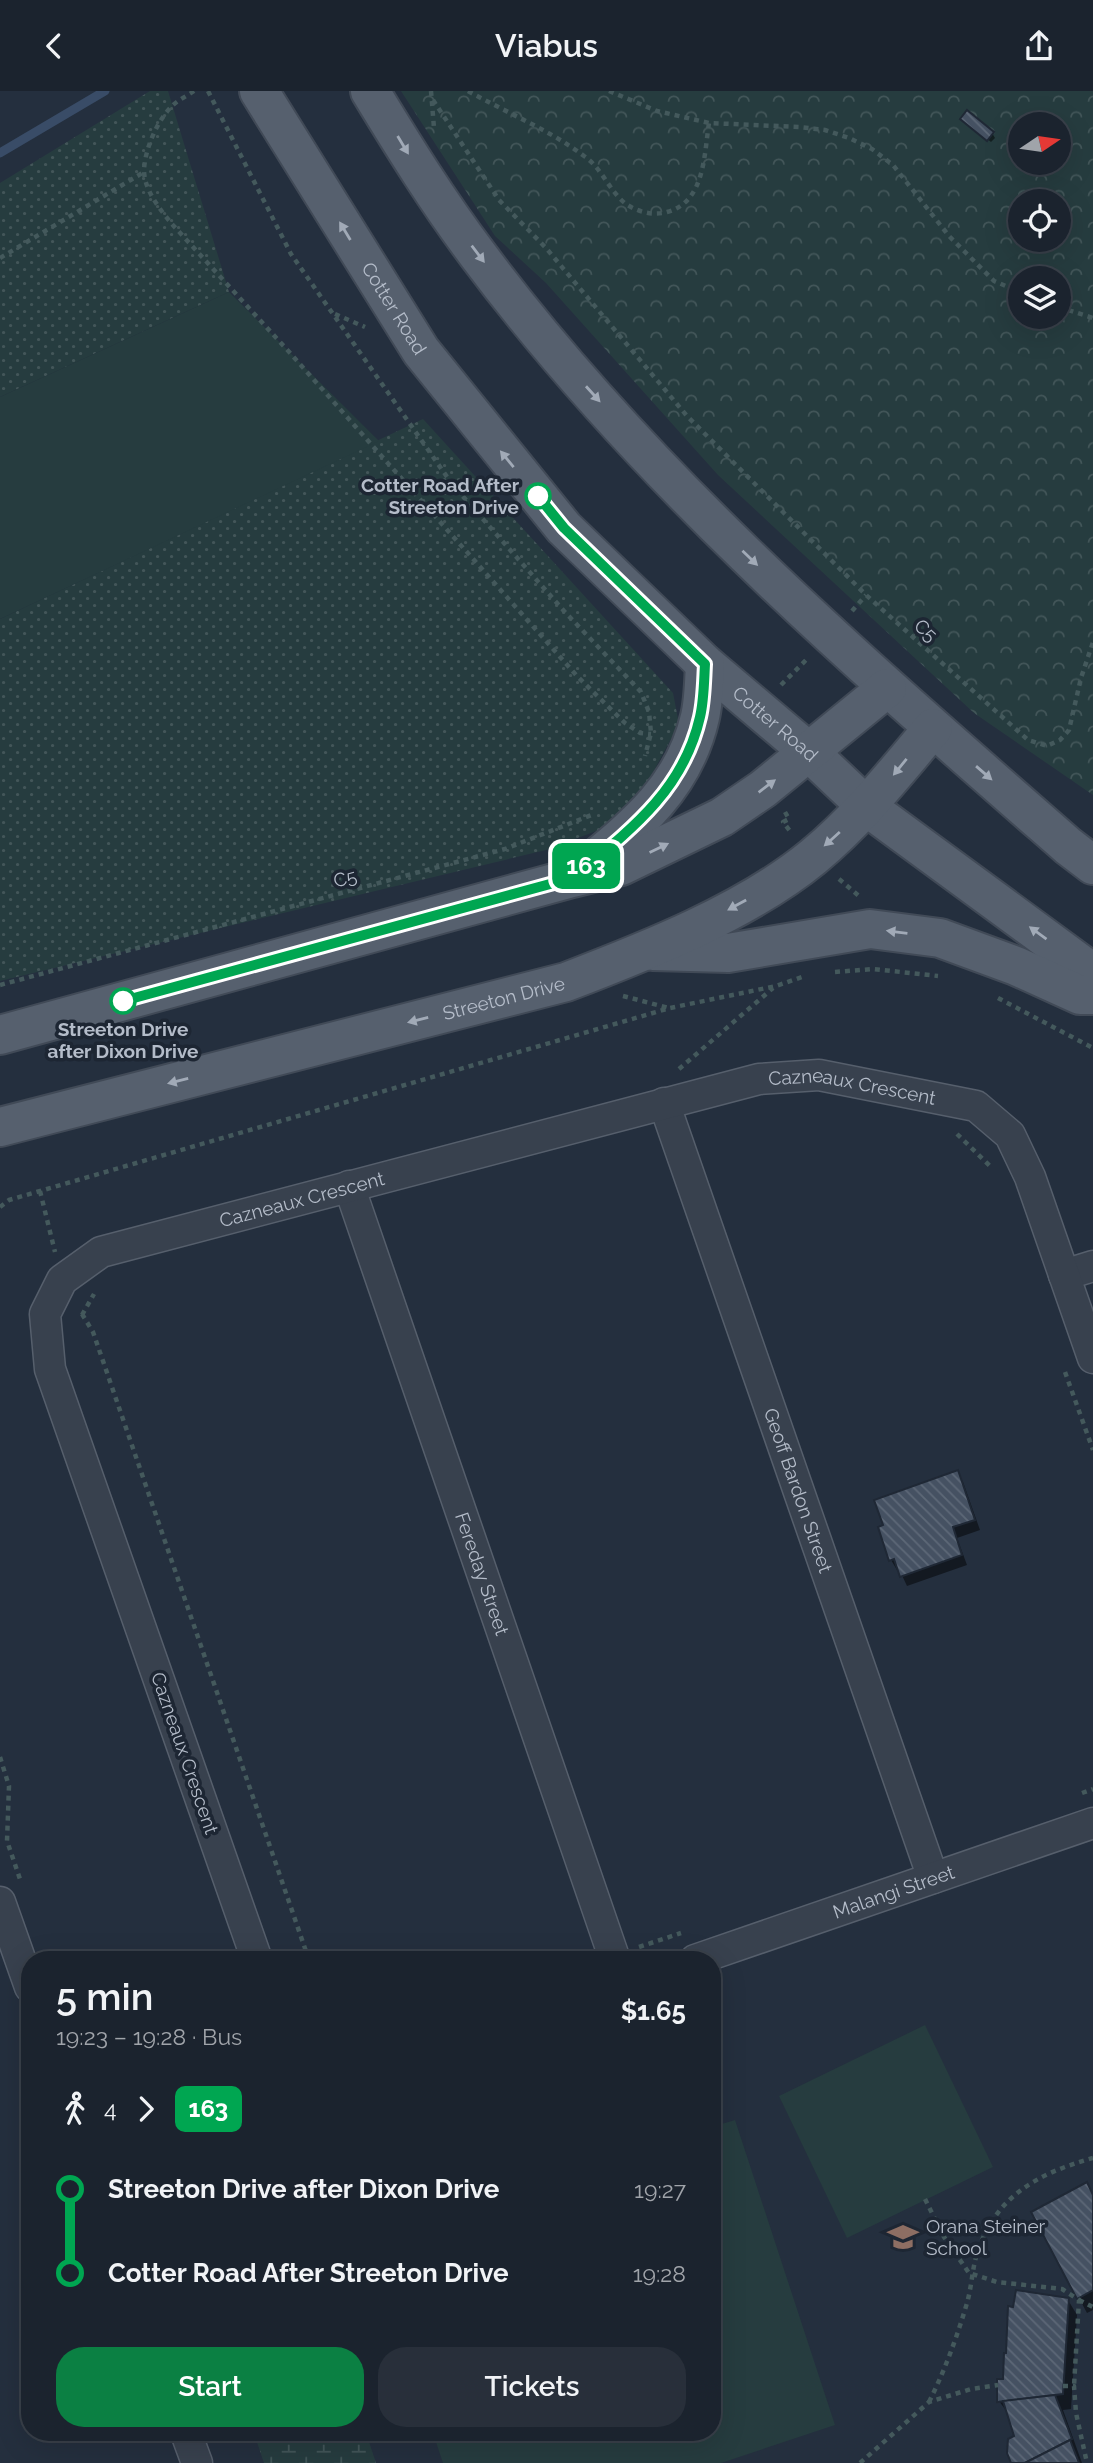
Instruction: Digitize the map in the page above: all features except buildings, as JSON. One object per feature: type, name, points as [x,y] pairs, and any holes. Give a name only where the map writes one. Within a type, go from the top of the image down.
[{"type":"main road","name":"Cotter Road","points":[[259,91],[421,351],[564,528],[705,664],[809,752],[867,807],[1093,973]]},
{"type":"main road","points":[[370,91],[438,199],[478,256],[547,343],[699,508],[887,688],[1093,865]]},
{"type":"main road","points":[[572,878],[632,829],[661,799],[692,744],[701,715],[705,664]]},
{"type":"main road","points":[[0,1034],[621,866],[722,817],[763,789],[887,688]]},
{"type":"main road","name":"Streeton Drive","points":[[0,1127],[554,985],[647,951],[741,904],[795,870],[867,807],[933,727]]},
{"type":"main road","points":[[647,951],[727,953],[870,929],[893,931],[940,938],[1080,995],[1093,995]]},
{"type":"street","name":"Cazneaux Crescent","points":[[254,1951],[50,1369],[45,1314],[62,1280],[101,1252],[349,1186],[667,1090],[818,1075],[976,1106],[1010,1135],[1030,1177],[1093,1358]]},
{"type":"street","name":"Geoff Bardon Street","points":[[667,1090],[933,1878]]},
{"type":"street","name":"Fereday Street","points":[[349,1186],[612,1951]]},
{"type":"street","points":[[1064,1276],[1093,1266]]},
{"type":"street","name":"Malangi Street","points":[[721,1951],[1093,1823]]},
{"type":"street","points":[[0,1902],[21,1962]]},
{"type":"street","points":[[189,2441],[197,2463]]},
{"type":"path","points":[[194,91],[174,103],[162,118],[150,145],[144,172],[155,203],[577,675],[625,723],[640,733],[651,733]]},
{"type":"path","points":[[208,91],[291,254],[452,484],[564,611],[635,684],[646,702],[651,733],[642,765]]},
{"type":"path","points":[[431,91],[433,100],[499,200],[546,248],[687,416],[866,596],[782,687],[779,684],[757,708]]},
{"type":"path","points":[[468,91],[566,142],[588,158],[624,202],[649,213],[663,213],[684,205],[697,188],[709,123]]},
{"type":"path","points":[[609,91],[657,111],[709,123],[825,130],[872,149],[893,165],[949,236],[994,281],[1008,287]]},
{"type":"path","points":[[0,257],[144,172]]},
{"type":"path","points":[[1071,311],[1093,318]]},
{"type":"path","name":"C5","points":[[866,596],[1028,740],[1047,746],[1060,740],[1069,730],[1081,678],[1093,642]]},
{"type":"path","name":"C5","points":[[0,985],[505,849],[601,810]]},
{"type":"path","points":[[827,973],[873,969],[938,976],[951,980]]},
{"type":"path","points":[[0,1207],[9,1200],[670,1009],[776,986],[815,974]]},
{"type":"path","points":[[667,1090],[776,986]]},
{"type":"path","points":[[989,994],[1093,1048]]},
{"type":"path","points":[[954,1131],[993,1169]]},
{"type":"path","points":[[40,1191],[62,1280],[93,1332],[306,1951]]},
{"type":"path","points":[[82,1315],[100,1284]]},
{"type":"path","points":[[1062,1363],[1093,1450]]},
{"type":"path","points":[[0,1757],[9,1786],[7,1841]]},
{"type":"path","points":[[860,2463],[929,2402],[947,2365],[974,2274],[975,2262],[993,2217],[1023,2187],[1061,2168],[1093,2158]]},
{"type":"path","points":[[925,2199],[944,2237],[969,2273],[997,2282],[1062,2289],[1093,2307]]},
{"type":"path","points":[[1079,2300],[1074,2386],[1076,2413],[1087,2463]]},
{"type":"path","points":[[929,2402],[971,2389],[998,2385]]},
{"type":"path","points":[[1063,2386],[1074,2386]]},
{"type":"green space","points":[[150,91],[168,91],[229,292],[0,397],[0,183]]},
{"type":"green space","points":[[401,91],[1093,91],[1093,795],[974,713],[718,475],[546,283],[495,236]]},
{"type":"green space","points":[[229,292],[379,441],[0,619],[0,397]]},
{"type":"green space","points":[[423,419],[673,693],[679,724],[650,778],[612,825],[546,850],[0,981],[0,619]]},
{"type":"green space","points":[[925,2025],[993,2167],[847,2238],[779,2096]]},
{"type":"green space","points":[[735,2120],[835,2425],[721,2463],[443,2463],[436,2441],[721,2441],[721,2124]]},
{"type":"green space","points":[[257,2441],[369,2441],[376,2463],[264,2463]]},
{"type":"waterway","points":[[0,153],[105,91]]},
{"type":"bus line","name":"163","points":[[123,1001],[572,878],[632,829],[661,799],[692,744],[701,715],[705,664],[564,528],[538,496]]},
{"type":"place","name":"Cotter Road After Streeton Drive","points":[[538,496]]},
{"type":"place","name":"Streeton Drive after Dixon Drive","points":[[123,1001]]},
{"type":"place","name":"Orana Steiner School","points":[[903,2237]]}]
